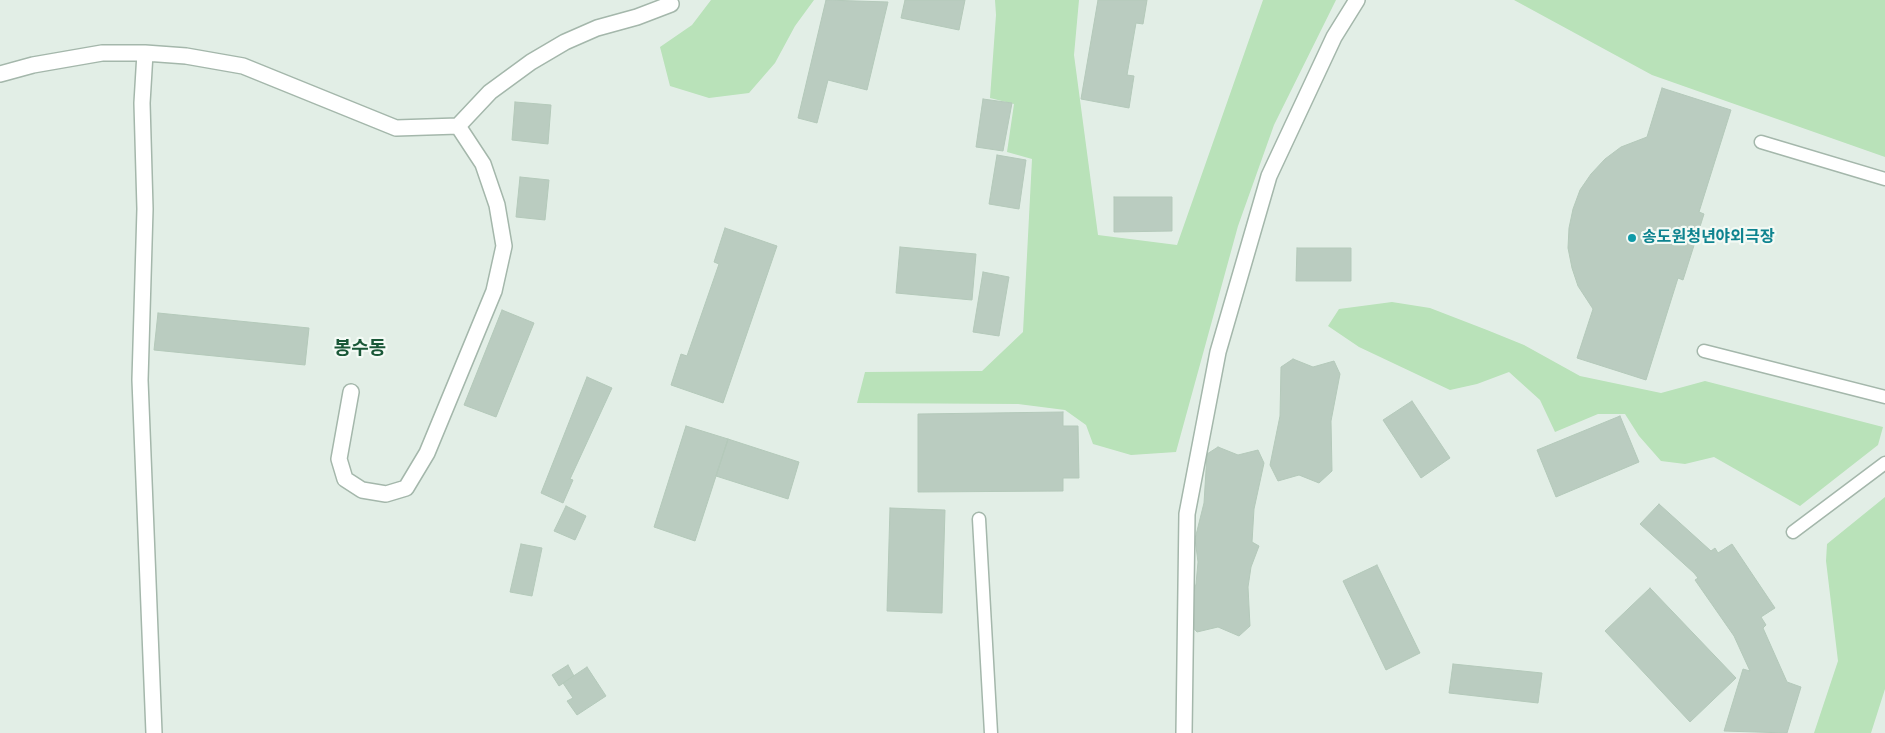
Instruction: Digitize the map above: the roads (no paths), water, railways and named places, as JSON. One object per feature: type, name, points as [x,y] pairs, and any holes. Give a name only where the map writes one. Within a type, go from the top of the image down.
[{"type":"street","points":[[1184,733],[1187,514],[1218,352],[1269,176],[1334,37],[1357,0]]},
{"type":"street","points":[[0,74],[33,64],[102,53],[145,53],[186,56],[243,66],[396,128],[458,126],[490,92],[531,62],[565,42],[597,28],[637,17],[671,4]]},
{"type":"street","points":[[145,53],[142,103],[145,209],[140,380],[154,733]]},
{"type":"street","points":[[351,392],[339,459],[345,479],[362,490],[386,494],[406,488],[427,453],[494,291],[504,246],[497,205],[483,164],[458,126]]},
{"type":"lane","points":[[1761,142],[1885,179]]},
{"type":"lane","points":[[1704,351],[1885,398]]},
{"type":"lane","points":[[1793,532],[1885,462]]},
{"type":"lane","points":[[979,519],[991,733]]},
{"type":"place","name":"송도원청년야외극장","points":[[1632,238]]},
{"type":"district","name":"봉수동","points":[[360,349]]}]
